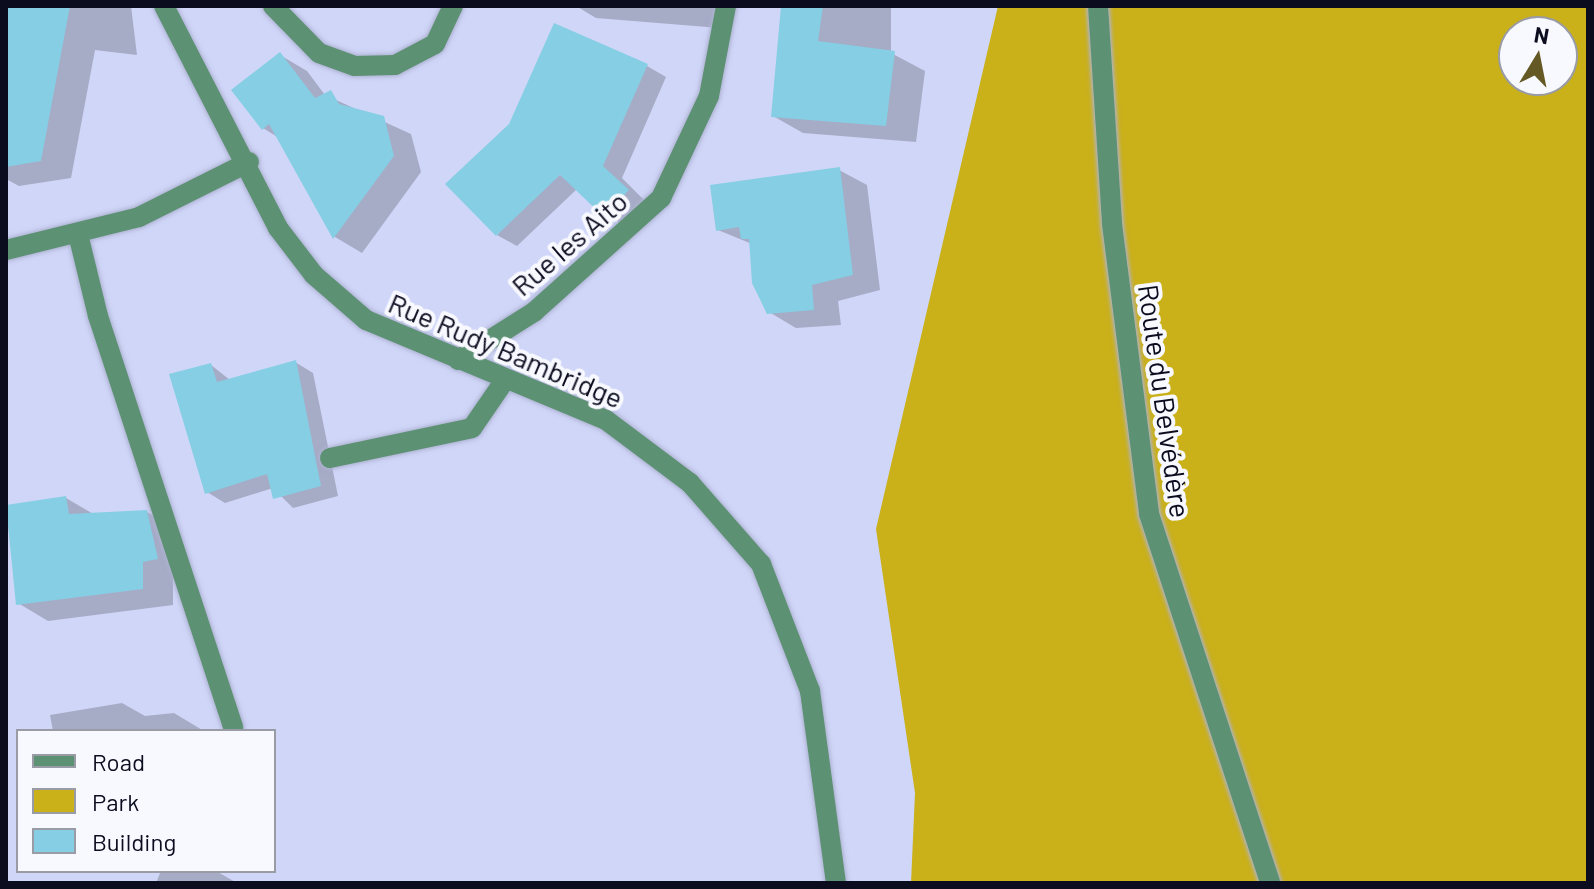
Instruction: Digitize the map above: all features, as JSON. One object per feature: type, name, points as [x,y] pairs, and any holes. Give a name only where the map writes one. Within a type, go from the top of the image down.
[{"type":"street","name":"Rue Rudy Bambridge","points":[[164,6],[249,162],[278,228],[314,275],[366,320],[606,420],[651,451],[727,521],[761,564],[810,691],[836,883]]},
{"type":"street","points":[[273,6],[319,53],[355,66],[395,65],[435,44],[453,6]]},
{"type":"street","name":"Rue les Aito","points":[[458,360],[534,312],[661,198],[709,96],[726,6]]},
{"type":"street","name":"Route du Belvédère","points":[[1098,6],[1112,224],[1149,514],[1270,883]]},
{"type":"street","points":[[6,250],[139,217],[249,162]]},
{"type":"street","points":[[78,234],[98,316],[233,727]]},
{"type":"street","points":[[330,458],[472,428],[505,380]]},
{"type":"green space","points":[[998,6],[1588,6],[1588,883],[911,883],[915,793],[876,529]]},
{"type":"building","points":[[6,6],[70,6],[41,161],[6,167]]},
{"type":"building","points":[[781,6],[823,6],[818,41],[895,51],[886,126],[771,117]]},
{"type":"building","points":[[554,23],[648,64],[603,166],[629,190],[604,217],[560,175],[496,236],[445,184],[509,124]]},
{"type":"building","points":[[280,52],[315,98],[331,90],[339,104],[384,116],[394,156],[333,239],[269,124],[262,130],[231,90]]},
{"type":"building","points":[[840,167],[853,275],[812,285],[814,310],[767,314],[752,283],[749,239],[741,239],[739,227],[716,231],[710,185]]},
{"type":"building","points":[[296,360],[321,486],[273,499],[267,474],[205,494],[169,374],[211,363],[217,382]]},
{"type":"building","points":[[66,496],[69,514],[147,510],[158,559],[143,562],[143,589],[16,605],[6,505]]}]
